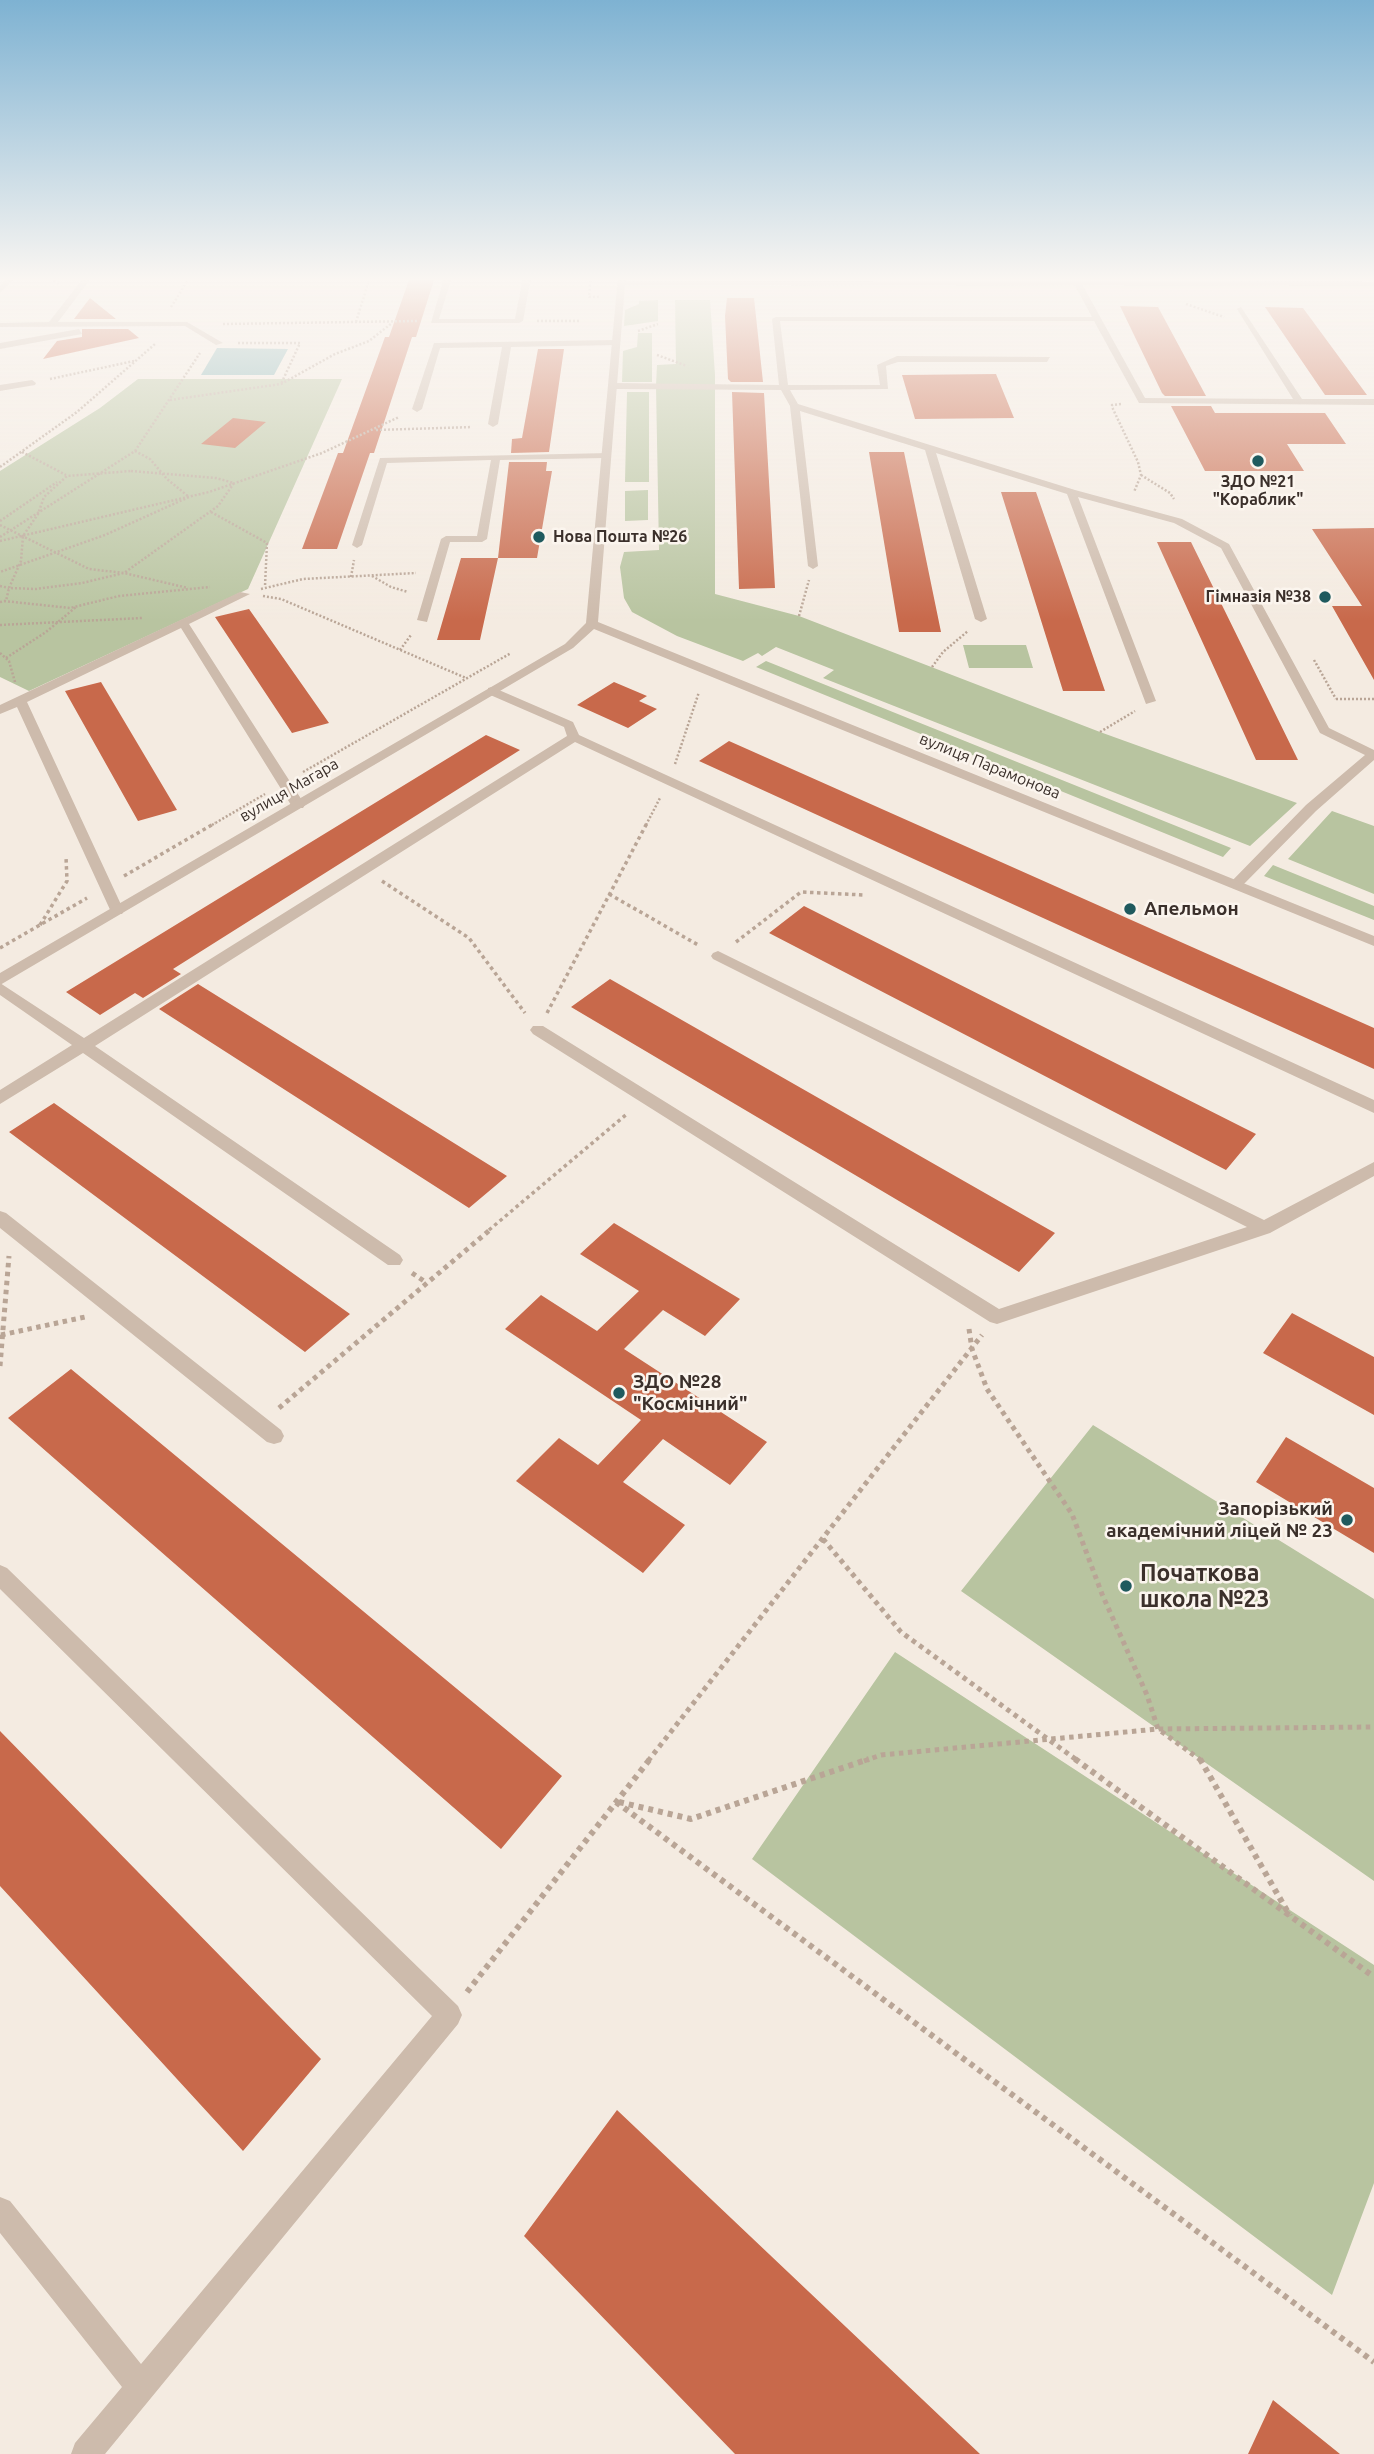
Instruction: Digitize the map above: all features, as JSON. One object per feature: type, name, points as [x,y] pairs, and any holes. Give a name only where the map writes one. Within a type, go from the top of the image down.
[{"type":"street","points":[[417,409],[422,392]]},
{"type":"street","points":[[493,424],[499,392]]},
{"type":"street","points":[[592,624],[612,392]]},
{"type":"street","points":[[787,392],[795,406],[813,566]]},
{"type":"street","points":[[1137,392],[1142,401],[1374,402]]},
{"type":"street","points":[[1292,392],[1299,402]]},
{"type":"street","points":[[795,406],[1072,492],[1178,521],[1225,546],[1324,730],[1374,754],[1302,817],[1236,885]]},
{"type":"street","points":[[929,447],[981,618]]},
{"type":"street","points":[[357,545],[383,460],[606,456]]},
{"type":"street","points":[[422,620],[446,539],[482,539],[495,458]]},
{"type":"street","points":[[1072,492],[1150,701]]},
{"type":"street","points":[[0,710],[244,594]]},
{"type":"street","points":[[183,623],[298,805]]},
{"type":"street","name":"вулиця Магара","points":[[0,980],[569,646],[592,624]]},
{"type":"street","name":"вулиця Парамонова","points":[[592,624],[1374,941]]},
{"type":"street","points":[[492,691],[569,725],[574,737],[1374,1107]]},
{"type":"street","points":[[20,701],[117,911]]},
{"type":"street","points":[[0,1098],[574,737]]},
{"type":"street","points":[[718,956],[1264,1228]]},
{"type":"street","points":[[0,988],[394,1260]]},
{"type":"street","points":[[538,1030],[997,1317],[1264,1228],[1374,1168]]},
{"type":"street","points":[[6,1223],[267,1430]]},
{"type":"street","points":[[0,1575],[449,2015],[86,2454]]},
{"type":"street","points":[[0,2211],[141,2387]]},
{"type":"path","points":[[0,467],[77,412],[101,392]]},
{"type":"path","points":[[0,539],[40,510],[135,451],[175,392]]},
{"type":"path","points":[[169,401],[231,392]]},
{"type":"path","points":[[1112,503],[1131,496],[1141,475],[1138,462],[1112,405],[1142,401]]},
{"type":"path","points":[[0,539],[189,497],[234,483],[322,453],[417,409]]},
{"type":"path","points":[[372,430],[480,427]]},
{"type":"path","points":[[135,451],[150,459],[163,475],[189,497]]},
{"type":"path","points":[[21,452],[67,476]]},
{"type":"path","points":[[192,589],[124,573],[89,569],[0,523],[67,476],[103,471],[131,471],[216,478],[234,483]]},
{"type":"path","points":[[1141,475],[1170,493],[1177,505]]},
{"type":"path","points":[[6,601],[19,566],[23,536],[40,510],[44,497],[67,476]]},
{"type":"path","points":[[0,586],[36,589],[124,573],[211,512],[234,483]]},
{"type":"path","points":[[0,572],[58,553],[189,497]]},
{"type":"path","points":[[211,512],[267,543],[265,589]]},
{"type":"path","points":[[799,615],[813,566]]},
{"type":"path","points":[[244,594],[303,579],[436,572]]},
{"type":"path","points":[[371,576],[391,587],[429,598]]},
{"type":"path","points":[[0,602],[70,608],[119,596],[218,586],[244,594],[281,599],[466,678]]},
{"type":"path","points":[[6,658],[77,606]]},
{"type":"path","points":[[0,625],[142,618],[183,623]]},
{"type":"path","points":[[932,667],[943,652],[981,618]]},
{"type":"path","points":[[0,653],[9,661],[20,701]]},
{"type":"path","points":[[365,869],[469,938],[538,1030],[669,781],[699,692]]},
{"type":"path","points":[[1307,699],[1374,699]]},
{"type":"path","points":[[1100,732],[1150,701]]},
{"type":"path","points":[[39,925],[66,881],[66,831],[73,817]]},
{"type":"path","points":[[610,894],[718,956],[801,892],[864,895]]},
{"type":"path","points":[[0,942],[9,943]]},
{"type":"path","points":[[267,1430],[646,1097]]},
{"type":"path","points":[[0,1366],[6,1223]]},
{"type":"path","points":[[965,1297],[972,1349],[987,1389],[1072,1514],[1102,1594],[1147,1695],[1158,1729],[1205,1762],[1290,1916]]},
{"type":"path","points":[[1,1335],[116,1310]]},
{"type":"path","points":[[449,2015],[997,1317]]},
{"type":"path","points":[[823,1539],[901,1632],[1374,1977]]},
{"type":"path","points":[[616,1802],[691,1819],[881,1755],[1158,1729],[1374,1727]]},
{"type":"path","points":[[616,1802],[1374,2362]]},
{"type":"green space","points":[[122,392],[336,392],[248,589],[29,691],[0,677],[0,471]]},
{"type":"green space","points":[[627,392],[649,392],[649,482],[625,482]]},
{"type":"green space","points":[[656,392],[715,392],[715,594],[799,616],[1100,732],[1297,803],[1250,846],[823,678],[834,670],[776,647],[762,656],[758,653],[743,661],[677,636],[632,612],[624,598],[620,567],[624,552],[659,550]]},
{"type":"green space","points":[[648,490],[648,520],[625,521],[625,491]]},
{"type":"green space","points":[[963,645],[1026,645],[1033,668],[969,668]]},
{"type":"green space","points":[[766,661],[1231,848],[1223,857],[756,667]]},
{"type":"green space","points":[[1332,811],[1374,826],[1374,894],[1288,859]]},
{"type":"green space","points":[[1273,865],[1374,906],[1374,920],[1264,876]]},
{"type":"green space","points":[[1093,1425],[1374,1599],[1374,1881],[961,1591]]},
{"type":"green space","points":[[895,1652],[1374,1965],[1374,2183],[1332,2295],[752,1859]]},
{"type":"building","points":[[365,392],[394,392],[337,549],[302,549],[338,453],[343,453]]},
{"type":"building","points":[[530,392],[558,392],[549,452],[511,453],[512,439],[522,438]]},
{"type":"building","points":[[732,392],[764,393],[775,588],[739,589]]},
{"type":"building","points":[[907,392],[1003,392],[1014,418],[915,419]]},
{"type":"building","points":[[1204,392],[1206,396],[1165,396],[1162,393]]},
{"type":"building","points":[[1323,392],[1364,392],[1367,395],[1325,395]]},
{"type":"building","points":[[1171,406],[1211,406],[1215,413],[1325,413],[1346,444],[1287,444],[1304,471],[1205,471]]},
{"type":"building","points":[[233,418],[266,422],[235,448],[201,444]]},
{"type":"building","points":[[869,452],[904,452],[941,632],[899,632]]},
{"type":"building","points":[[509,462],[547,462],[546,471],[552,471],[537,558],[498,558]]},
{"type":"building","points":[[1001,492],[1036,492],[1105,691],[1063,691]]},
{"type":"building","points":[[1374,528],[1374,680],[1332,606],[1362,606],[1312,529]]},
{"type":"building","points":[[1157,542],[1191,542],[1298,760],[1256,760]]},
{"type":"building","points":[[461,558],[498,558],[480,640],[437,640]]},
{"type":"building","points":[[249,609],[329,723],[292,733],[215,617]]},
{"type":"building","points":[[101,682],[177,810],[138,821],[65,691]]},
{"type":"building","points":[[614,682],[647,696],[639,701],[657,709],[628,728],[577,705]]},
{"type":"building","points":[[486,735],[520,750],[173,969],[181,974],[143,998],[135,993],[100,1015],[66,992]]},
{"type":"building","points":[[729,741],[1374,1028],[1374,1069],[699,761]]},
{"type":"building","points":[[804,906],[1256,1134],[1226,1170],[769,933]]},
{"type":"building","points":[[610,979],[1055,1233],[1019,1272],[571,1007]]},
{"type":"building","points":[[198,984],[507,1176],[469,1208],[159,1009]]},
{"type":"building","points":[[54,1103],[350,1314],[305,1352],[9,1132]]},
{"type":"building","name":"ЗДО №28 \"Космічний\"","points":[[614,1223],[740,1299],[705,1336],[663,1310],[624,1349],[767,1442],[730,1485],[663,1439],[623,1482],[685,1525],[643,1573],[516,1481],[559,1438],[598,1465],[641,1420],[505,1329],[541,1295],[597,1331],[639,1291],[580,1254]]},
{"type":"building","points":[[1292,1313],[1374,1357],[1374,1415],[1263,1353]]},
{"type":"building","points":[[71,1369],[562,1776],[501,1849],[8,1418]]},
{"type":"building","name":"Запорізький академічний ліцей № 23","points":[[1286,1437],[1374,1488],[1374,1553],[1256,1482]]},
{"type":"building","points":[[0,1731],[321,2059],[243,2151],[0,1886]]},
{"type":"building","points":[[617,2110],[980,2454],[735,2454],[524,2236]]},
{"type":"building","points":[[1273,2400],[1340,2454],[1248,2454]]},
{"type":"place","name":"ЗДО №21 \"Кораблик\"","points":[[1258,461]]},
{"type":"place","name":"Нова Пошта №26","points":[[539,537]]},
{"type":"place","name":"Гімназія №38","points":[[1325,597]]},
{"type":"place","name":"Апельмон","points":[[1130,909]]},
{"type":"place","name":"ЗДО №28 \"Космічний\"","points":[[619,1393]]},
{"type":"place","name":"Запорізький академічний ліцей № 23","points":[[1347,1520]]},
{"type":"place","name":"Початкова школа №23","points":[[1126,1586]]}]
